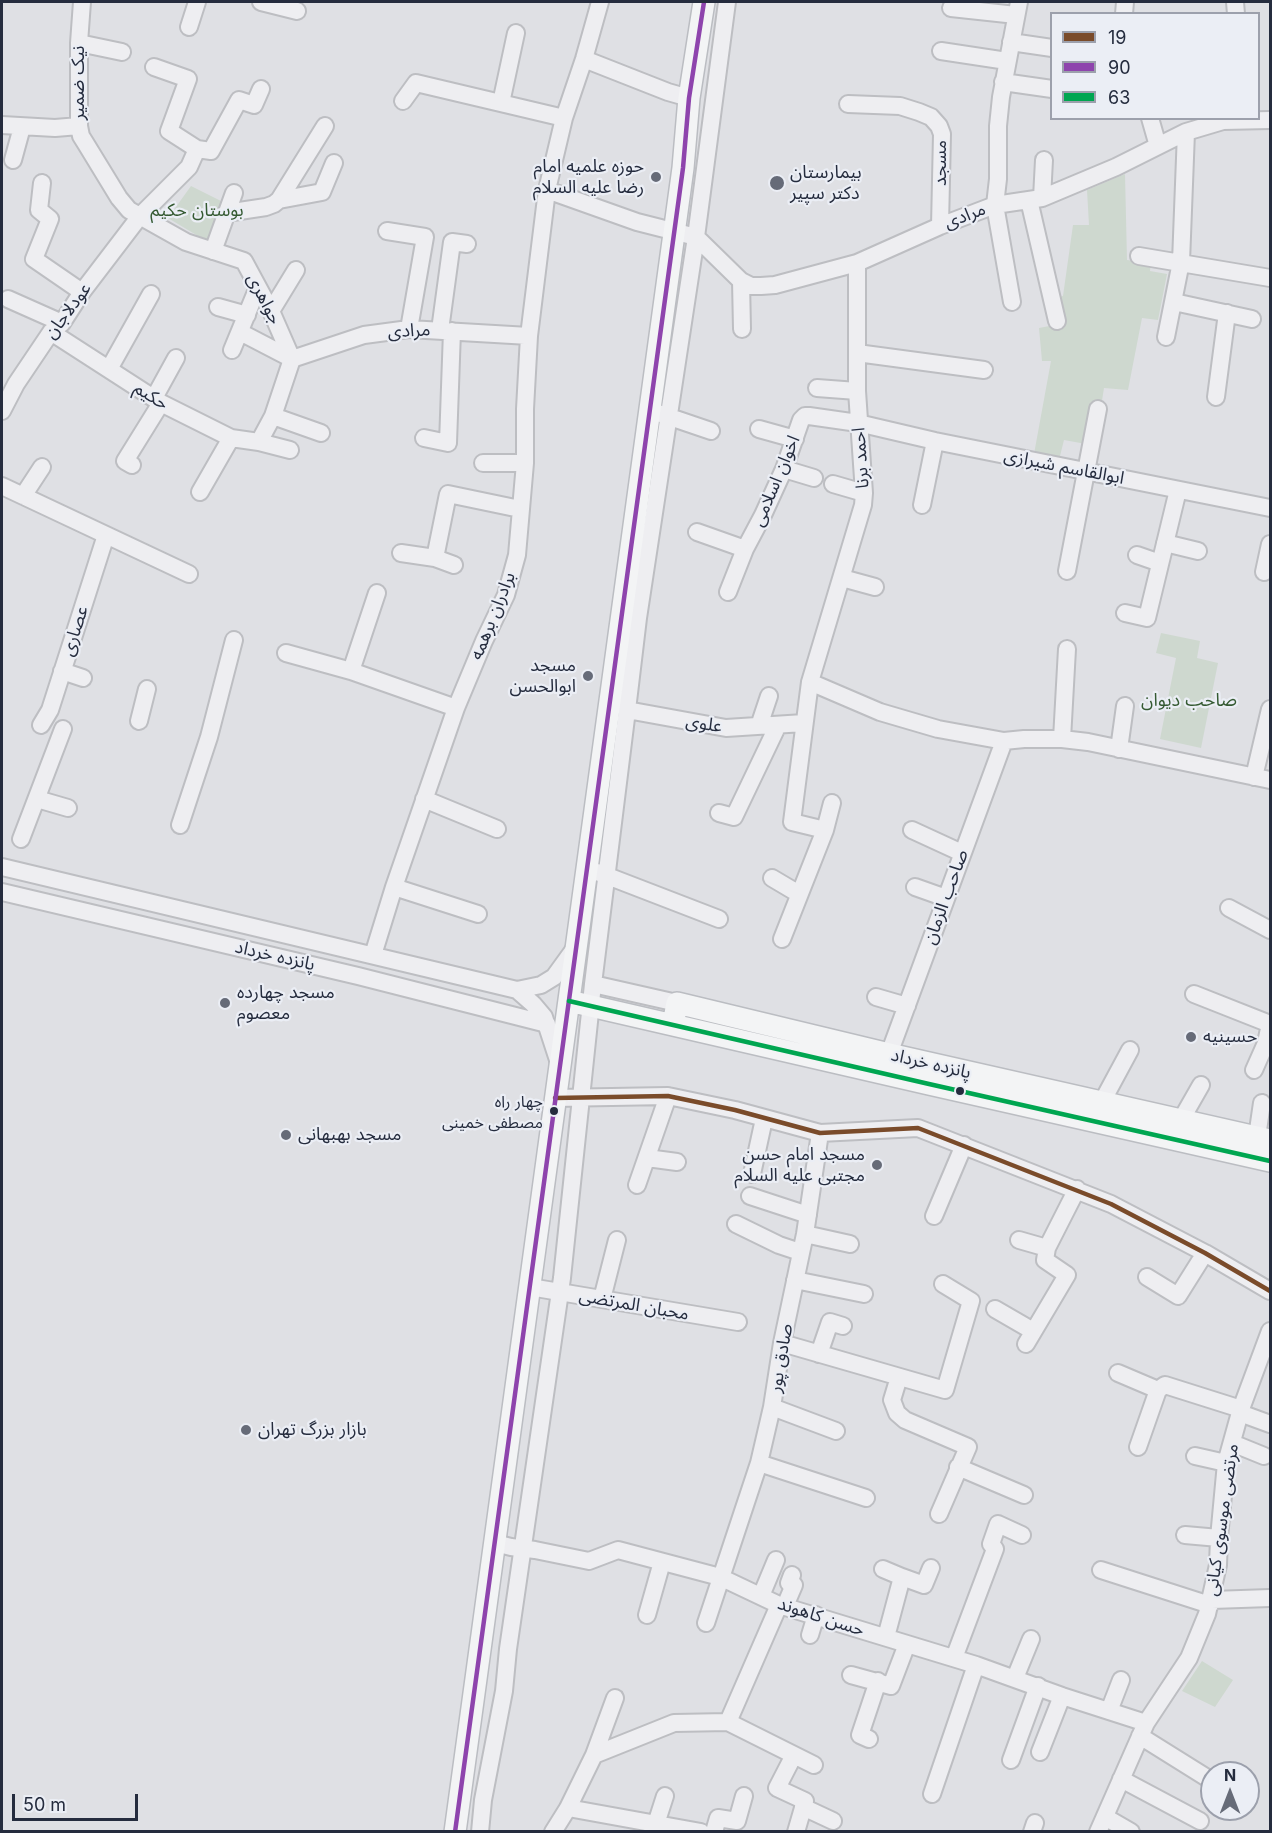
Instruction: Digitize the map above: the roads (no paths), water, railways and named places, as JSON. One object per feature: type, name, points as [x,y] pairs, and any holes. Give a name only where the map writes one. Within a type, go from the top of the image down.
[{"type":"main road","points":[[455,1832],[576,946],[596,872],[610,695],[659,413],[674,232],[683,168],[689,98],[704,2]]},
{"type":"main road","name":"پانزده خرداد","points":[[569,1000],[673,1026],[1059,1103],[1102,1102],[1264,1139]]},
{"type":"main road","points":[[673,1026],[677,1003]]},
{"type":"main road","name":"پانزده خرداد","points":[[677,1003],[889,1054],[1270,1161]]},
{"type":"street","name":"نیک ضمیر","points":[[82,2],[79,43],[79,126],[86,144],[120,198],[129,210],[140,216]]},
{"type":"street","points":[[189,27],[196,2]]},
{"type":"street","points":[[261,2],[297,11]]},
{"type":"street","name":"برادران برهمه","points":[[374,955],[423,799],[456,708],[484,640],[506,595],[517,555],[525,463],[529,336],[547,190],[564,118],[600,2]]},
{"type":"street","points":[[480,1832],[483,1800],[504,1691],[522,1549],[560,1292],[593,984],[596,872],[627,710],[659,413],[696,237],[727,2]]},
{"type":"street","points":[[951,9],[1018,8],[999,112],[998,179],[995,205],[1012,302]]},
{"type":"street","points":[[501,103],[516,33]]},
{"type":"street","points":[[1011,42],[1050,48]]},
{"type":"street","points":[[79,43],[122,52]]},
{"type":"street","points":[[941,51],[1007,62]]},
{"type":"street","points":[[584,59],[689,98]]},
{"type":"street","points":[[154,67],[188,79],[169,131],[196,149],[211,151],[239,100],[254,105],[261,89]]},
{"type":"street","points":[[1003,82],[1050,90]]},
{"type":"street","points":[[403,101],[416,83],[564,118]]},
{"type":"street","name":"مسجد","points":[[848,104],[900,106],[932,117],[939,126],[942,134],[940,226]]},
{"type":"street","points":[[1151,120],[1158,146]]},
{"type":"street","name":"مرادی","points":[[741,281],[751,286],[775,285],[857,263],[940,226],[995,205],[1035,199],[1116,166],[1186,132],[1223,120],[1270,120]]},
{"type":"street","points":[[2,125],[55,128],[79,126]]},
{"type":"street","points":[[226,213],[266,207],[279,200],[325,126]]},
{"type":"street","points":[[14,160],[22,127]]},
{"type":"street","points":[[1166,337],[1181,262],[1186,132]]},
{"type":"street","points":[[140,216],[189,167],[196,149]]},
{"type":"street","points":[[1044,160],[1035,199],[1056,321]]},
{"type":"street","points":[[279,200],[322,192],[334,164]]},
{"type":"street","points":[[42,183],[39,210],[50,219],[34,259],[82,292]]},
{"type":"street","points":[[547,190],[637,222],[696,237],[741,281],[742,329]]},
{"type":"street","points":[[213,251],[234,193]]},
{"type":"street","name":"جواهری","points":[[140,216],[186,242],[244,261],[271,311],[292,359]]},
{"type":"street","name":"عودلاجان","points":[[2,411],[9,380],[57,327],[140,216]]},
{"type":"street","points":[[387,231],[425,237],[409,329]]},
{"type":"street","points":[[423,438],[448,443],[446,330],[452,242],[467,244]]},
{"type":"street","points":[[1138,256],[1270,278]]},
{"type":"street","name":"احمد برنا","points":[[825,830],[792,822],[810,682],[863,505],[857,392],[857,263]]},
{"type":"street","points":[[271,311],[296,270]]},
{"type":"street","points":[[232,350],[258,287]]},
{"type":"street","points":[[108,369],[151,294]]},
{"type":"street","name":"حکیم","points":[[8,299],[57,327],[108,369],[157,400],[231,438],[290,450]]},
{"type":"street","points":[[1174,302],[1252,319]]},
{"type":"street","points":[[218,308],[247,315]]},
{"type":"street","points":[[1216,396],[1227,313]]},
{"type":"street","name":"مرادی","points":[[292,359],[364,335],[409,329],[529,336]]},
{"type":"street","points":[[240,332],[292,359],[273,416],[259,442]]},
{"type":"street","points":[[857,353],[984,370]]},
{"type":"street","points":[[132,465],[125,461],[176,358]]},
{"type":"street","points":[[817,388],[857,392]]},
{"type":"street","points":[[1067,571],[1098,409]]},
{"type":"street","points":[[659,413],[711,431]]},
{"type":"street","points":[[273,416],[321,433]]},
{"type":"street","name":"اخوان اسلامی","points":[[697,532],[745,549],[764,515],[801,420],[809,416],[858,423]]},
{"type":"street","name":"ابوالقاسم شیرازی","points":[[858,423],[935,441],[1270,508]]},
{"type":"street","points":[[759,429],[795,439]]},
{"type":"street","points":[[200,492],[231,438]]},
{"type":"street","points":[[922,505],[935,441]]},
{"type":"street","points":[[483,463],[525,463]]},
{"type":"street","points":[[23,496],[42,467]]},
{"type":"street","points":[[784,468],[814,478]]},
{"type":"street","points":[[833,484],[864,493]]},
{"type":"street","points":[[2,486],[189,574]]},
{"type":"street","points":[[1125,613],[1147,618],[1178,490]]},
{"type":"street","points":[[435,558],[448,494],[520,509]]},
{"type":"street","name":"عصاری","points":[[41,725],[50,710],[106,535]]},
{"type":"street","points":[[1165,543],[1198,551]]},
{"type":"street","points":[[1264,572],[1270,544]]},
{"type":"street","points":[[728,592],[745,549]]},
{"type":"street","points":[[401,553],[435,558],[454,565]]},
{"type":"street","points":[[1137,555],[1160,564]]},
{"type":"street","points":[[842,578],[875,587]]},
{"type":"street","points":[[351,671],[377,593]]},
{"type":"street","points":[[180,825],[209,737],[234,640]]},
{"type":"street","points":[[1062,739],[1067,649]]},
{"type":"street","points":[[286,653],[351,671],[456,708]]},
{"type":"street","points":[[62,671],[83,678]]},
{"type":"street","points":[[810,682],[880,712],[938,729],[1004,741],[1062,739],[1088,742],[1262,779],[1270,709]]},
{"type":"street","points":[[139,721],[147,689]]},
{"type":"street","points":[[610,695],[627,710]]},
{"type":"street","points":[[759,726],[769,696]]},
{"type":"street","points":[[1119,749],[1125,706]]},
{"type":"street","name":"علوی","points":[[627,710],[726,728],[804,723]]},
{"type":"street","points":[[719,813],[734,817],[778,725]]},
{"type":"street","points":[[21,839],[63,729]]},
{"type":"street","name":"صاحب الزمان","points":[[889,1054],[1004,741]]},
{"type":"street","points":[[37,799],[68,808]]},
{"type":"street","points":[[423,799],[497,829]]},
{"type":"street","points":[[782,939],[825,830],[832,803]]},
{"type":"street","points":[[912,830],[962,853]]},
{"type":"street","name":"پانزده خرداد","points":[[2,867],[518,990]]},
{"type":"street","points":[[596,872],[719,919]]},
{"type":"street","points":[[772,878],[799,894]]},
{"type":"street","points":[[394,886],[478,914]]},
{"type":"street","points":[[915,887],[946,898]]},
{"type":"street","name":"پانزده خرداد","points":[[2,892],[358,976],[546,1024]]},
{"type":"street","points":[[1229,908],[1270,930]]},
{"type":"street","points":[[518,990],[541,985],[554,977],[576,946]]},
{"type":"street","name":"پانزده خرداد","points":[[593,984],[677,1003]]},
{"type":"street","points":[[518,990],[544,1017],[560,1066]]},
{"type":"street","points":[[1194,994],[1270,1024],[1268,1045],[1254,1070]]},
{"type":"street","points":[[876,997],[907,1006]]},
{"type":"street","points":[[1102,1102],[1130,1050]]},
{"type":"street","points":[[1181,1120],[1201,1085]]},
{"type":"street","points":[[637,1185],[668,1096]]},
{"type":"street","points":[[555,1098],[668,1096],[735,1110],[820,1133],[918,1128],[1111,1204],[1205,1253],[1270,1291]]},
{"type":"street","points":[[1262,1103],[1264,1139]]},
{"type":"street","points":[[752,1174],[764,1119]]},
{"type":"street","name":"صادق پور","points":[[706,1623],[759,1463],[805,1234],[820,1133]]},
{"type":"street","points":[[934,1216],[964,1145]]},
{"type":"street","points":[[647,1158],[677,1162]]},
{"type":"street","points":[[995,1309],[1030,1337],[1067,1275],[1045,1260],[1047,1248],[1077,1189]]},
{"type":"street","points":[[750,1196],[808,1215]]},
{"type":"street","points":[[736,1224],[779,1245],[800,1252]]},
{"type":"street","points":[[805,1234],[850,1244]]},
{"type":"street","points":[[602,1299],[617,1240]]},
{"type":"street","points":[[1019,1240],[1047,1248]]},
{"type":"street","points":[[1147,1277],[1178,1296],[1205,1253]]},
{"type":"street","points":[[795,1280],[864,1294]]},
{"type":"street","points":[[782,1343],[945,1390],[971,1301],[943,1284]]},
{"type":"street","name":"محبان المرتضی","points":[[530,1287],[738,1322]]},
{"type":"street","points":[[819,1354],[830,1322],[843,1326]]},
{"type":"street","name":"مرتضی موسوی کیانی","points":[[1102,1824],[1143,1729],[1189,1658],[1211,1602],[1218,1565],[1226,1463],[1240,1411],[1270,1331]]},
{"type":"street","points":[[1118,1373],[1158,1390]]},
{"type":"street","points":[[899,1377],[892,1400],[897,1413],[905,1420],[968,1447],[939,1514]]},
{"type":"street","points":[[1138,1447],[1158,1390],[1165,1385],[1270,1424]]},
{"type":"street","points":[[772,1407],[836,1431]]},
{"type":"street","points":[[1232,1443],[1264,1456]]},
{"type":"street","points":[[1195,1456],[1226,1463]]},
{"type":"street","points":[[759,1463],[866,1498]]},
{"type":"street","points":[[958,1467],[1024,1495]]},
{"type":"street","points":[[954,1658],[995,1549],[991,1544],[998,1524],[1022,1534]]},
{"type":"street","points":[[1185,1534],[1219,1538]]},
{"type":"street","name":"حسن کاهوند","points":[[495,1543],[589,1561],[618,1550],[720,1577],[782,1605],[976,1665],[1109,1711],[1143,1729],[1200,1772]]},
{"type":"street","points":[[761,1596],[776,1560]]},
{"type":"street","points":[[647,1615],[662,1562]]},
{"type":"street","points":[[883,1569],[924,1585],[931,1568]]},
{"type":"street","points":[[1101,1570],[1211,1602],[1270,1598]]},
{"type":"street","points":[[728,1722],[782,1605],[794,1585],[789,1583],[792,1575]]},
{"type":"street","points":[[886,1637],[902,1577]]},
{"type":"street","points":[[810,1635],[816,1616]]},
{"type":"street","points":[[1015,1678],[1031,1639]]},
{"type":"street","points":[[869,1739],[860,1735],[884,1684],[908,1644]]},
{"type":"street","points":[[932,1794],[976,1665]]},
{"type":"street","points":[[851,1675],[884,1684]]},
{"type":"street","points":[[1109,1711],[1121,1680]]},
{"type":"street","points":[[1011,1760],[1038,1686]]},
{"type":"street","points":[[1041,1752],[1062,1696]]},
{"type":"street","points":[[615,1698],[594,1755],[561,1819],[656,1824],[691,1830]]},
{"type":"street","points":[[594,1755],[674,1723],[728,1722],[813,1765]]},
{"type":"street","points":[[794,1755],[777,1788],[805,1801],[796,1832]]},
{"type":"street","points":[[1121,1779],[1200,1821]]},
{"type":"street","points":[[656,1824],[665,1796]]},
{"type":"street","points":[[714,1832],[718,1818],[737,1821],[744,1796]]},
{"type":"street","points":[[803,1807],[833,1821]]},
{"type":"street","points":[[1102,1824],[1131,1832]]},
{"type":"place","name":"حوزه علمیه امام رضا علیه السلام","points":[[656,177]]},
{"type":"place","name":"بیمارستان دکتر سپیر","points":[[777,183]]},
{"type":"place","name":"مسجد ابوالحسن","points":[[588,676]]},
{"type":"place","name":"مسجد چهارده معصوم","points":[[225,1003]]},
{"type":"place","name":"حسینیه","points":[[1191,1037]]},
{"type":"place","name":"چهار راه مصطفی خمینی","points":[[554,1111]]},
{"type":"place","name":"مسجد بهبهانی","points":[[286,1135]]},
{"type":"place","name":"مسجد امام حسن مجتبی علیه السلام","points":[[877,1165]]},
{"type":"place","name":"بازار بزرگ تهران","points":[[246,1430]]},
{"type":"park label","name":"بوستان حکیم","points":[[197,211]]},
{"type":"park label","name":"صاحب دیوان","points":[[1189,701]]}]
